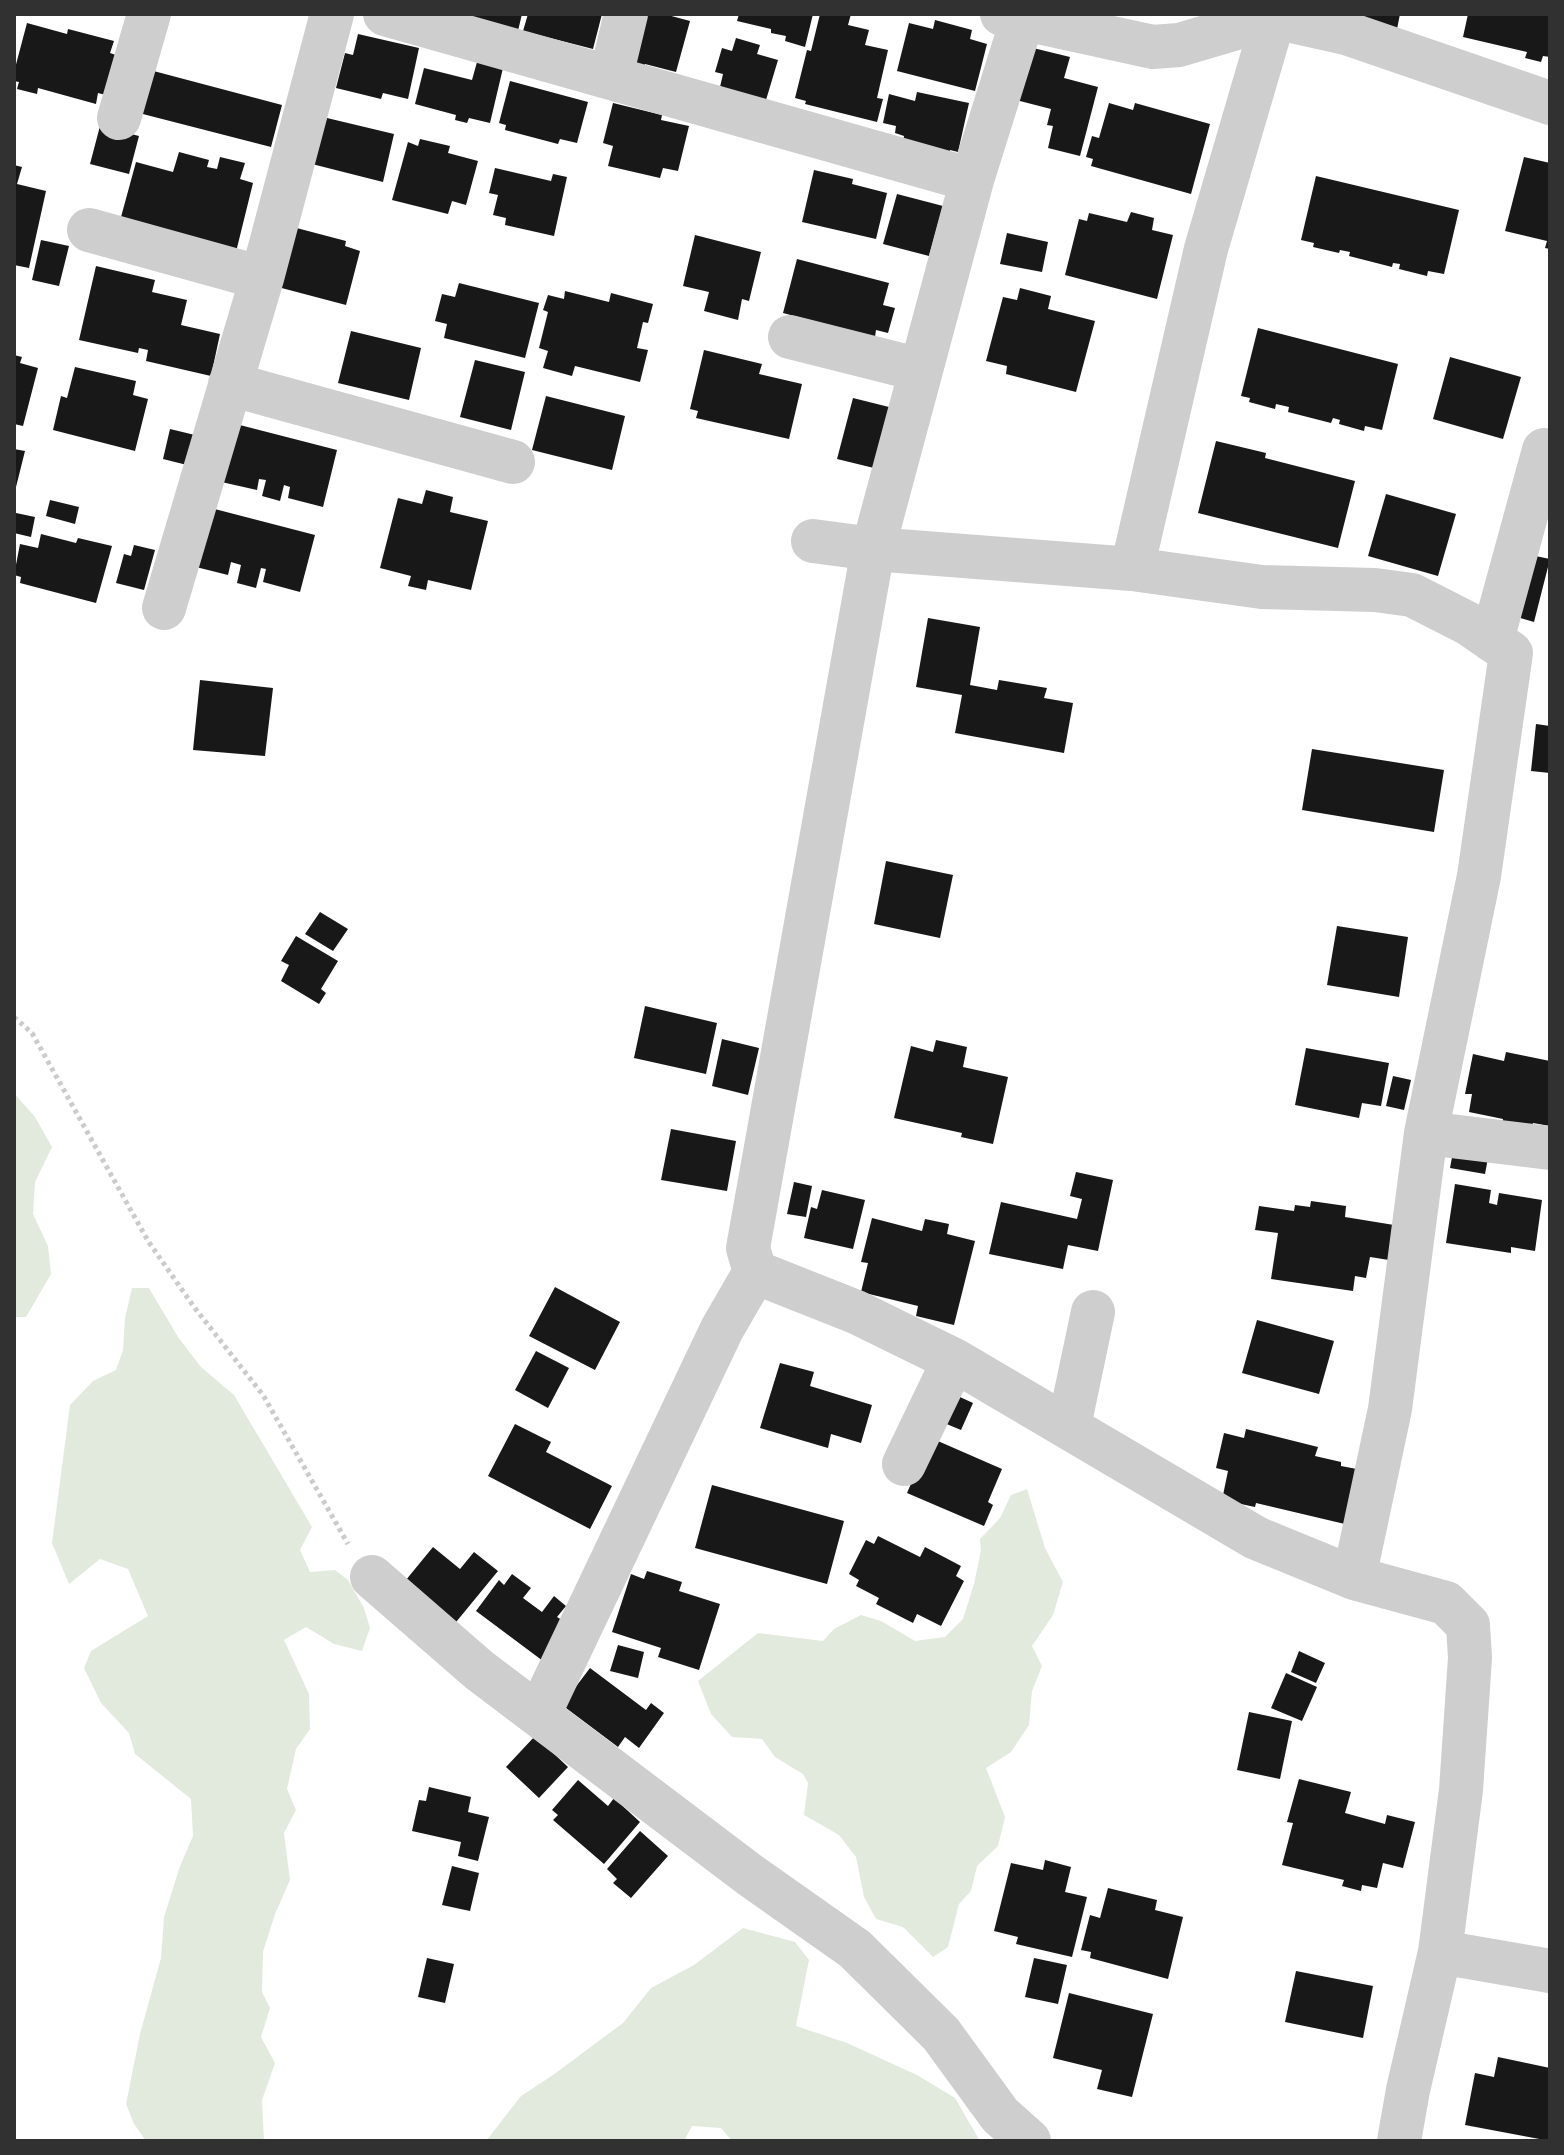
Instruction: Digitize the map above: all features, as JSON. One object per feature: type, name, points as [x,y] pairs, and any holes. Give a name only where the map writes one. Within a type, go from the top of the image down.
[{"type":"street","points":[[119,118],[149,14]]},
{"type":"street","points":[[164,608],[262,278],[332,14]]},
{"type":"street","points":[[385,14],[972,180]]},
{"type":"street","points":[[611,76],[626,14]]},
{"type":"street","points":[[539,1714],[715,1343],[755,1272],[748,1248],[873,549],[1016,16],[1153,47],[1179,45],[1274,17],[1346,33],[1550,103]]},
{"type":"street","points":[[1132,569],[1206,249],[1274,17]]},
{"type":"street","points":[[89,230],[262,278]]},
{"type":"street","points":[[790,337],[921,370]]},
{"type":"street","points":[[230,384],[513,462]]},
{"type":"street","points":[[1354,1578],[1390,1409],[1426,1133],[1479,876],[1501,646],[1544,450]]},
{"type":"street","points":[[813,541],[873,549],[1132,569],[1262,587],[1375,590],[1412,595],[1469,624],[1501,646]]},
{"type":"street","points":[[1426,1133],[1550,1148]]},
{"type":"street","points":[[755,1272],[856,1312],[954,1360],[1256,1538],[1354,1578],[1446,1603],[1468,1625],[1470,1658],[1461,1790],[1440,1952],[1399,2141]]},
{"type":"street","points":[[1069,1426],[1093,1312]]},
{"type":"street","points":[[904,1464],[954,1360]]},
{"type":"street","points":[[372,1577],[479,1670],[750,1875],[855,1949],[941,2034],[1000,2115],[1029,2141]]},
{"type":"street","points":[[1440,1952],[1550,1971]]},
{"type":"path","points":[[14,1017],[32,1033],[148,1241],[194,1307],[263,1395],[350,1547],[372,1577]]},
{"type":"shaded area","points":[[14,1093],[35,1117],[52,1147],[35,1182],[33,1214],[48,1246],[51,1274],[26,1317],[14,1317]]},
{"type":"shaded area","points":[[132,1288],[149,1288],[178,1337],[201,1367],[234,1395],[312,1527],[300,1550],[310,1572],[335,1570],[348,1580],[364,1608],[370,1628],[362,1651],[334,1644],[306,1627],[284,1640],[309,1694],[310,1729],[296,1749],[287,1789],[296,1810],[284,1833],[290,1880],[263,1952],[262,1992],[270,2008],[261,2037],[275,2063],[262,2100],[264,2141],[146,2141],[134,2124],[126,2104],[140,2034],[161,1958],[164,1917],[193,1836],[191,1799],[135,1754],[129,1733],[101,1703],[84,1668],[91,1651],[148,1616],[128,1569],[100,1559],[69,1584],[52,1543],[70,1405],[93,1381],[116,1370],[123,1350],[125,1318]]},
{"type":"shaded area","points":[[1027,1489],[1045,1548],[1063,1582],[1053,1615],[1032,1646],[1042,1666],[1032,1691],[1029,1725],[1011,1752],[986,1768],[1005,1817],[998,1846],[977,1866],[971,1891],[959,1904],[948,1947],[933,1957],[903,1927],[876,1919],[864,1897],[856,1857],[839,1835],[804,1815],[808,1783],[803,1774],[775,1757],[762,1739],[732,1737],[711,1714],[698,1681],[758,1633],[823,1641],[834,1629],[861,1615],[881,1621],[915,1641],[945,1637],[963,1619],[974,1584],[981,1550],[980,1539],[1000,1518],[1011,1495]]},
{"type":"shaded area","points":[[743,1928],[795,1942],[809,1960],[796,2026],[847,2043],[917,2075],[955,2098],[980,2141],[732,2141],[721,2128],[692,2126],[684,2141],[486,2141],[521,2096],[623,2023],[651,1988],[694,1965]]},
{"type":"building","points":[[465,14],[522,14],[517,35]]},
{"type":"building","points":[[528,14],[602,14],[593,49],[523,31]]},
{"type":"building","points":[[640,14],[664,14],[690,21],[676,72],[645,64],[643,69],[627,65]]},
{"type":"building","points":[[739,14],[813,14],[805,47],[785,41],[786,36],[771,33],[771,29],[737,21]]},
{"type":"building","points":[[820,14],[851,14],[848,25],[869,30],[865,45],[888,50],[877,98],[883,99],[877,122],[805,104],[806,101],[795,98]]},
{"type":"building","points":[[1357,14],[1400,14],[1397,29]]},
{"type":"building","points":[[1468,14],[1550,14],[1550,57],[1543,56],[1541,62],[1525,58],[1527,52],[1463,37]]},
{"type":"building","points":[[935,20],[972,30],[970,39],[987,44],[975,91],[897,71],[909,23],[933,29]]},
{"type":"building","points":[[27,23],[67,34],[68,29],[114,41],[110,53],[116,55],[106,95],[98,93],[96,104],[38,88],[37,94],[17,89],[19,82],[14,81],[14,72]]},
{"type":"building","points":[[358,34],[419,48],[408,99],[383,93],[381,99],[336,88],[345,53],[353,55]]},
{"type":"building","points":[[736,38],[760,45],[757,54],[778,60],[766,100],[720,87],[723,74],[715,72],[722,48],[732,51]]},
{"type":"building","points":[[1029,47],[1070,57],[1064,78],[1098,87],[1080,156],[1048,148],[1053,126],[1047,125],[1051,109],[1016,100]]},
{"type":"building","points":[[477,62],[503,68],[490,123],[469,118],[467,123],[455,120],[456,115],[415,104],[424,68],[472,80]]},
{"type":"building","points":[[146,69],[282,105],[271,147],[135,112]]},
{"type":"building","points":[[510,81],[588,102],[577,143],[560,139],[558,144],[505,130],[506,125],[499,123]]},
{"type":"building","points":[[917,92],[969,103],[958,152],[950,150],[948,157],[903,143],[904,136],[895,133],[896,126],[883,123],[889,94],[915,101]]},
{"type":"building","points":[[613,103],[662,115],[661,120],[689,126],[678,171],[663,168],[660,178],[608,166],[613,146],[603,143]]},
{"type":"building","points":[[1109,103],[1133,110],[1135,103],[1210,124],[1191,194],[1091,166],[1093,159],[1086,157],[1092,136],[1099,138]]},
{"type":"building","points":[[327,118],[394,134],[383,182],[308,163]]},
{"type":"building","points":[[100,126],[139,136],[129,174],[90,164]]},
{"type":"building","points":[[420,139],[450,146],[448,153],[478,161],[466,205],[452,201],[448,214],[392,200],[408,142],[418,146]]},
{"type":"building","points":[[179,152],[209,160],[207,167],[217,169],[220,157],[245,163],[240,179],[253,183],[235,256],[121,217],[136,162],[173,172]]},
{"type":"building","points":[[1524,157],[1550,163],[1550,249],[1545,248],[1547,241],[1505,231]]},
{"type":"building","points":[[14,165],[22,167],[17,184],[46,191],[29,268],[14,265]]},
{"type":"building","points":[[495,168],[551,181],[553,174],[567,177],[554,236],[505,225],[506,218],[493,215],[498,195],[489,193]]},
{"type":"building","points":[[814,170],[853,179],[852,184],[887,193],[876,239],[802,222]]},
{"type":"building","points":[[1316,176],[1459,210],[1444,274],[1428,271],[1427,276],[1399,269],[1400,264],[1393,263],[1392,267],[1349,256],[1350,252],[1340,250],[1339,253],[1313,247],[1314,243],[1301,240]]},
{"type":"building","points":[[897,194],[943,206],[929,256],[883,244]]},
{"type":"building","points":[[1131,212],[1154,218],[1152,230],[1173,235],[1157,299],[1065,275],[1079,219],[1087,221],[1089,213],[1127,222]]},
{"type":"building","points":[[289,226],[346,241],[345,246],[360,251],[346,305],[274,286]]},
{"type":"building","points":[[1007,233],[1048,242],[1042,272],[1000,264]]},
{"type":"building","points":[[695,235],[761,252],[749,301],[742,299],[738,320],[704,311],[709,292],[683,286]]},
{"type":"building","points":[[41,240],[69,246],[59,286],[32,280]]},
{"type":"building","points":[[797,259],[889,283],[883,305],[895,308],[888,333],[876,330],[875,337],[783,313]]},
{"type":"building","points":[[96,266],[155,280],[152,292],[187,300],[181,325],[220,334],[211,376],[146,361],[148,350],[139,348],[138,353],[79,340]]},
{"type":"building","points":[[459,283],[539,303],[525,358],[444,338],[447,324],[435,321],[442,294],[455,297]]},
{"type":"building","points":[[1020,288],[1051,296],[1048,309],[1095,321],[1076,392],[1006,374],[1007,366],[986,361],[1003,297],[1017,300]]},
{"type":"building","points":[[565,291],[609,302],[611,293],[653,304],[648,323],[643,322],[637,348],[648,350],[640,382],[575,366],[572,376],[543,368],[548,351],[539,348],[548,312],[543,310],[548,295],[564,299]]},
{"type":"building","points":[[1258,328],[1398,364],[1382,430],[1365,426],[1364,431],[1339,424],[1340,420],[1333,418],[1331,423],[1288,412],[1289,407],[1276,404],[1275,409],[1249,402],[1250,398],[1241,396]]},
{"type":"building","points":[[351,331],[421,348],[409,400],[338,383]]},
{"type":"building","points":[[704,350],[762,364],[759,374],[802,384],[789,439],[696,418],[698,411],[690,409]]},
{"type":"building","points":[[14,355],[22,357],[20,363],[38,368],[23,426],[14,424]]},
{"type":"building","points":[[1450,357],[1521,377],[1503,439],[1433,419]]},
{"type":"building","points":[[475,360],[525,372],[511,430],[460,417]]},
{"type":"building","points":[[75,367],[136,381],[133,395],[148,399],[135,451],[53,430],[61,396],[67,398]]},
{"type":"building","points":[[546,396],[625,416],[612,470],[532,450]]},
{"type":"building","points":[[853,398],[893,408],[878,469],[837,459]]},
{"type":"building","points":[[232,423],[337,450],[323,507],[288,498],[290,487],[284,485],[280,501],[262,496],[266,480],[259,479],[257,490],[217,481]]},
{"type":"building","points":[[170,429],[199,436],[191,466],[163,459]]},
{"type":"building","points":[[1216,441],[1266,453],[1265,458],[1355,481],[1338,548],[1198,513]]},
{"type":"building","points":[[14,449],[25,451],[15,491],[14,490]]},
{"type":"building","points":[[426,490],[453,497],[450,512],[488,521],[471,590],[428,580],[426,590],[408,586],[411,576],[380,568],[398,498],[422,504]]},
{"type":"building","points":[[1386,494],[1456,514],[1438,576],[1368,556]]},
{"type":"building","points":[[50,500],[79,507],[75,524],[46,516]]},
{"type":"building","points":[[207,507],[315,535],[300,592],[263,582],[266,569],[261,568],[256,588],[237,583],[241,565],[231,562],[228,575],[192,566]]},
{"type":"building","points":[[16,513],[35,517],[31,537],[14,533]]},
{"type":"building","points":[[41,534],[76,543],[78,538],[112,546],[96,603],[20,583],[21,577],[14,575],[20,544],[38,548]]},
{"type":"building","points":[[134,545],[155,550],[144,590],[116,583],[124,554],[131,556]]},
{"type":"building","points":[[1526,554],[1550,559],[1534,622],[1510,615]]},
{"type":"building","points":[[928,618],[980,627],[970,685],[997,690],[999,680],[1047,688],[1044,698],[1073,703],[1064,753],[955,733],[962,695],[916,687]]},
{"type":"building","points":[[200,680],[273,688],[265,756],[193,750]]},
{"type":"building","points":[[1536,724],[1550,726],[1550,773],[1531,771]]},
{"type":"building","points":[[1312,749],[1444,770],[1434,832],[1302,810]]},
{"type":"building","points":[[886,861],[953,875],[940,938],[874,924]]},
{"type":"building","points":[[320,912],[348,929],[333,951],[305,934]]},
{"type":"building","points":[[1337,926],[1408,937],[1399,997],[1327,985]]},
{"type":"building","points":[[296,936],[338,961],[321,989],[326,993],[319,1004],[281,981],[289,965],[281,961]]},
{"type":"building","points":[[645,1006],[717,1023],[706,1074],[634,1058]]},
{"type":"building","points":[[722,1039],[759,1048],[748,1095],[712,1086]]},
{"type":"building","points":[[936,1040],[967,1047],[963,1067],[1008,1077],[993,1144],[961,1137],[962,1133],[894,1118],[911,1046],[933,1052]]},
{"type":"building","points":[[1306,1048],[1389,1063],[1381,1106],[1362,1103],[1359,1118],[1295,1105]]},
{"type":"building","points":[[1506,1052],[1550,1061],[1550,1126],[1533,1123],[1530,1137],[1501,1132],[1503,1119],[1469,1112],[1472,1094],[1465,1094],[1473,1054],[1504,1061]]},
{"type":"building","points":[[1393,1076],[1411,1080],[1404,1110],[1386,1106]]},
{"type":"building","points":[[671,1129],[736,1141],[727,1191],[661,1180]]},
{"type":"building","points":[[1453,1152],[1488,1158],[1485,1174],[1450,1168]]},
{"type":"building","points":[[1076,1172],[1113,1180],[1098,1251],[1068,1245],[1063,1269],[989,1254],[1001,1202],[1077,1219],[1082,1199],[1070,1196]]},
{"type":"building","points":[[794,1182],[812,1186],[806,1217],[787,1214]]},
{"type":"building","points":[[1455,1184],[1491,1190],[1489,1203],[1497,1205],[1499,1193],[1542,1200],[1535,1251],[1511,1247],[1511,1253],[1446,1243]]},
{"type":"building","points":[[822,1190],[865,1200],[853,1249],[804,1238],[811,1207],[817,1209]]},
{"type":"building","points":[[1311,1201],[1346,1206],[1345,1217],[1394,1225],[1389,1260],[1370,1257],[1366,1278],[1355,1276],[1353,1291],[1271,1279],[1278,1233],[1255,1230],[1259,1206],[1294,1211],[1295,1205],[1310,1207]]},
{"type":"building","points":[[872,1218],[922,1231],[925,1219],[949,1224],[947,1234],[975,1241],[954,1325],[916,1316],[918,1306],[861,1292],[868,1263],[861,1262]]},
{"type":"building","points":[[555,1287],[620,1322],[595,1370],[529,1336]]},
{"type":"building","points":[[1257,1320],[1334,1341],[1319,1394],[1242,1373]]},
{"type":"building","points":[[536,1351],[569,1368],[548,1408],[515,1390]]},
{"type":"building","points":[[780,1363],[814,1372],[810,1386],[872,1405],[861,1443],[831,1434],[828,1448],[760,1428]]},
{"type":"building","points":[[949,1392],[973,1403],[961,1430],[937,1420]]},
{"type":"building","points":[[515,1424],[551,1442],[546,1452],[612,1486],[590,1529],[488,1476]]},
{"type":"building","points":[[1246,1429],[1318,1447],[1315,1456],[1362,1470],[1349,1525],[1256,1503],[1255,1507],[1222,1500],[1228,1471],[1216,1468],[1224,1433],[1244,1438]]},
{"type":"building","points":[[931,1438],[1002,1469],[988,1502],[993,1505],[984,1526],[907,1493]]},
{"type":"building","points":[[712,1485],[844,1521],[827,1584],[695,1548]]},
{"type":"building","points":[[878,1536],[920,1557],[925,1547],[961,1566],[956,1576],[964,1581],[941,1626],[917,1614],[913,1623],[876,1604],[879,1598],[856,1586],[859,1580],[849,1574],[866,1540],[874,1544]]},
{"type":"building","points":[[433,1547],[460,1569],[474,1552],[498,1571],[452,1627],[401,1586]]},
{"type":"building","points":[[647,1571],[682,1582],[679,1591],[720,1604],[699,1670],[658,1657],[661,1648],[612,1632],[631,1574],[644,1579]]},
{"type":"building","points":[[512,1574],[531,1588],[523,1598],[542,1612],[554,1596],[566,1606],[557,1617],[562,1620],[543,1661],[476,1611],[499,1580],[504,1585]]},
{"type":"building","points":[[618,1645],[644,1652],[638,1678],[610,1671]]},
{"type":"building","points":[[1299,1651],[1325,1663],[1316,1683],[1291,1672]]},
{"type":"building","points":[[590,1668],[646,1710],[651,1703],[664,1713],[639,1748],[625,1737],[618,1747],[562,1705]]},
{"type":"building","points":[[1286,1673],[1317,1687],[1302,1721],[1271,1708]]},
{"type":"building","points":[[1249,1712],[1292,1721],[1280,1779],[1237,1770]]},
{"type":"building","points":[[535,1736],[568,1767],[539,1798],[506,1767]]},
{"type":"building","points":[[1299,1779],[1351,1792],[1345,1813],[1385,1824],[1387,1815],[1415,1822],[1403,1868],[1383,1863],[1377,1888],[1362,1885],[1361,1891],[1342,1886],[1344,1880],[1282,1865],[1293,1823],[1287,1822]]},
{"type":"building","points":[[578,1780],[608,1806],[614,1798],[640,1822],[604,1864],[553,1820],[558,1815],[552,1810]]},
{"type":"building","points":[[429,1787],[471,1797],[468,1812],[489,1817],[478,1861],[458,1856],[461,1842],[412,1831],[419,1800],[426,1801]]},
{"type":"building","points":[[640,1831],[668,1856],[631,1898],[613,1883],[617,1879],[607,1869]]},
{"type":"building","points":[[1045,1860],[1071,1867],[1065,1892],[1087,1897],[1072,1957],[1016,1944],[1018,1937],[994,1931],[1011,1863],[1043,1870]]},
{"type":"building","points":[[452,1866],[479,1873],[470,1911],[442,1905]]},
{"type":"building","points":[[1108,1888],[1157,1900],[1155,1910],[1183,1917],[1168,1979],[1090,1958],[1091,1952],[1081,1950],[1090,1915],[1100,1918]]},
{"type":"building","points":[[427,1958],[454,1964],[445,2003],[418,1997]]},
{"type":"building","points":[[1034,1958],[1067,1965],[1058,2004],[1025,1997]]},
{"type":"building","points":[[1296,1971],[1373,1986],[1363,2038],[1285,2022]]},
{"type":"building","points":[[1069,1993],[1153,2014],[1132,2097],[1097,2089],[1102,2070],[1053,2058]]},
{"type":"building","points":[[1498,2057],[1550,2068],[1550,2141],[1465,2125],[1475,2073],[1494,2077]]}]
